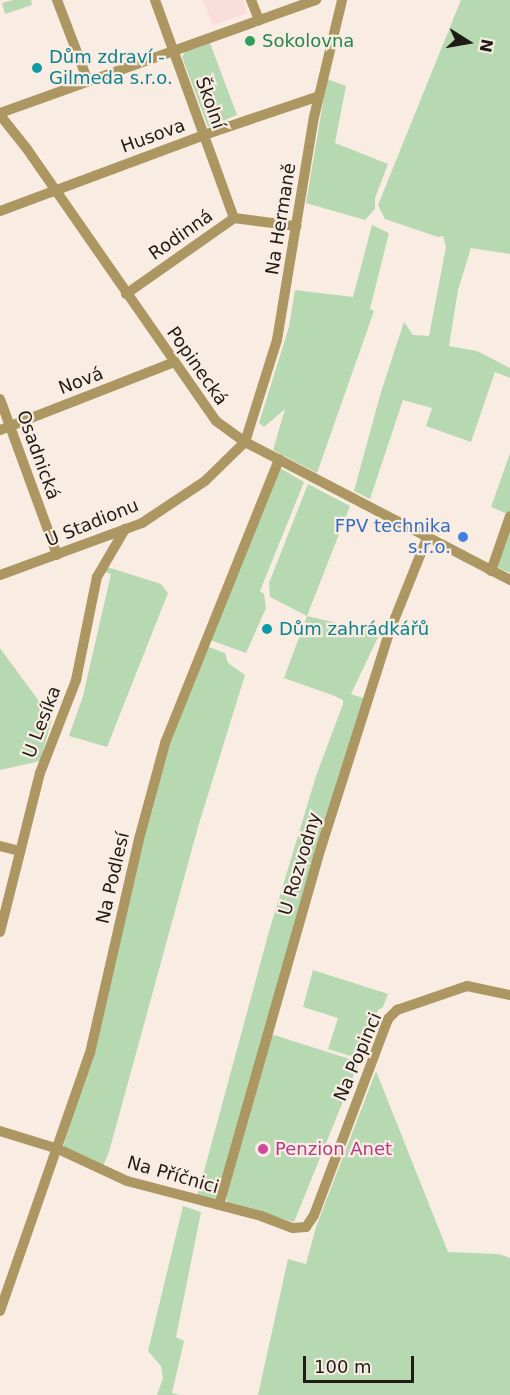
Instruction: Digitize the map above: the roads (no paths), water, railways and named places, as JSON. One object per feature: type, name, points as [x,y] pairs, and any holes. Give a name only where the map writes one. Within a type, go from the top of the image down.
[{"type":"street","points":[[57,0],[88,81]]},
{"type":"street","name":"Školní","points":[[154,0],[234,218]]},
{"type":"street","points":[[251,0],[259,20]]},
{"type":"street","points":[[0,114],[316,0]]},
{"type":"street","name":"Na Hermaně","points":[[245,442],[277,340],[319,96],[342,0]]},
{"type":"street","name":"Husova","points":[[0,211],[204,135],[319,96]]},
{"type":"street","name":"Popinecká","points":[[0,114],[216,421],[245,442],[510,580]]},
{"type":"street","name":"Rodinná","points":[[126,294],[234,218],[296,226]]},
{"type":"street","name":"Nová","points":[[5,428],[174,362]]},
{"type":"street","name":"Osadnická","points":[[0,399],[5,428],[57,555]]},
{"type":"street","name":"U Stadionu","points":[[0,575],[142,523],[205,481],[245,442]]},
{"type":"street","name":"Na Podlesí","points":[[0,1311],[90,1053],[139,839],[165,743],[279,459]]},
{"type":"street","points":[[491,571],[510,516]]},
{"type":"street","name":"U Lesíka","points":[[0,932],[40,773],[76,680],[97,577],[125,529]]},
{"type":"street","name":"U Rozvodny","points":[[219,1205],[318,857],[389,633],[427,538]]},
{"type":"street","points":[[0,846],[20,851]]},
{"type":"street","name":"Na Popinci","points":[[306,1227],[314,1215],[388,1019],[397,1010],[467,986],[510,994]]},
{"type":"street","name":"Na Příčnici","points":[[0,1131],[58,1149],[127,1181],[219,1205],[294,1228],[306,1227]]},
{"type":"place","name":"Sokolovna","points":[[250,41]]},
{"type":"place","name":"Dům zdraví - Gilmeda s.r.o.","points":[[37,68]]},
{"type":"place","name":"FPV technika s.r.o.","points":[[463,537]]},
{"type":"place","name":"Dům zahrádkářů","points":[[267,629]]},
{"type":"place","name":"Penzion Anet","points":[[263,1149]]}]
